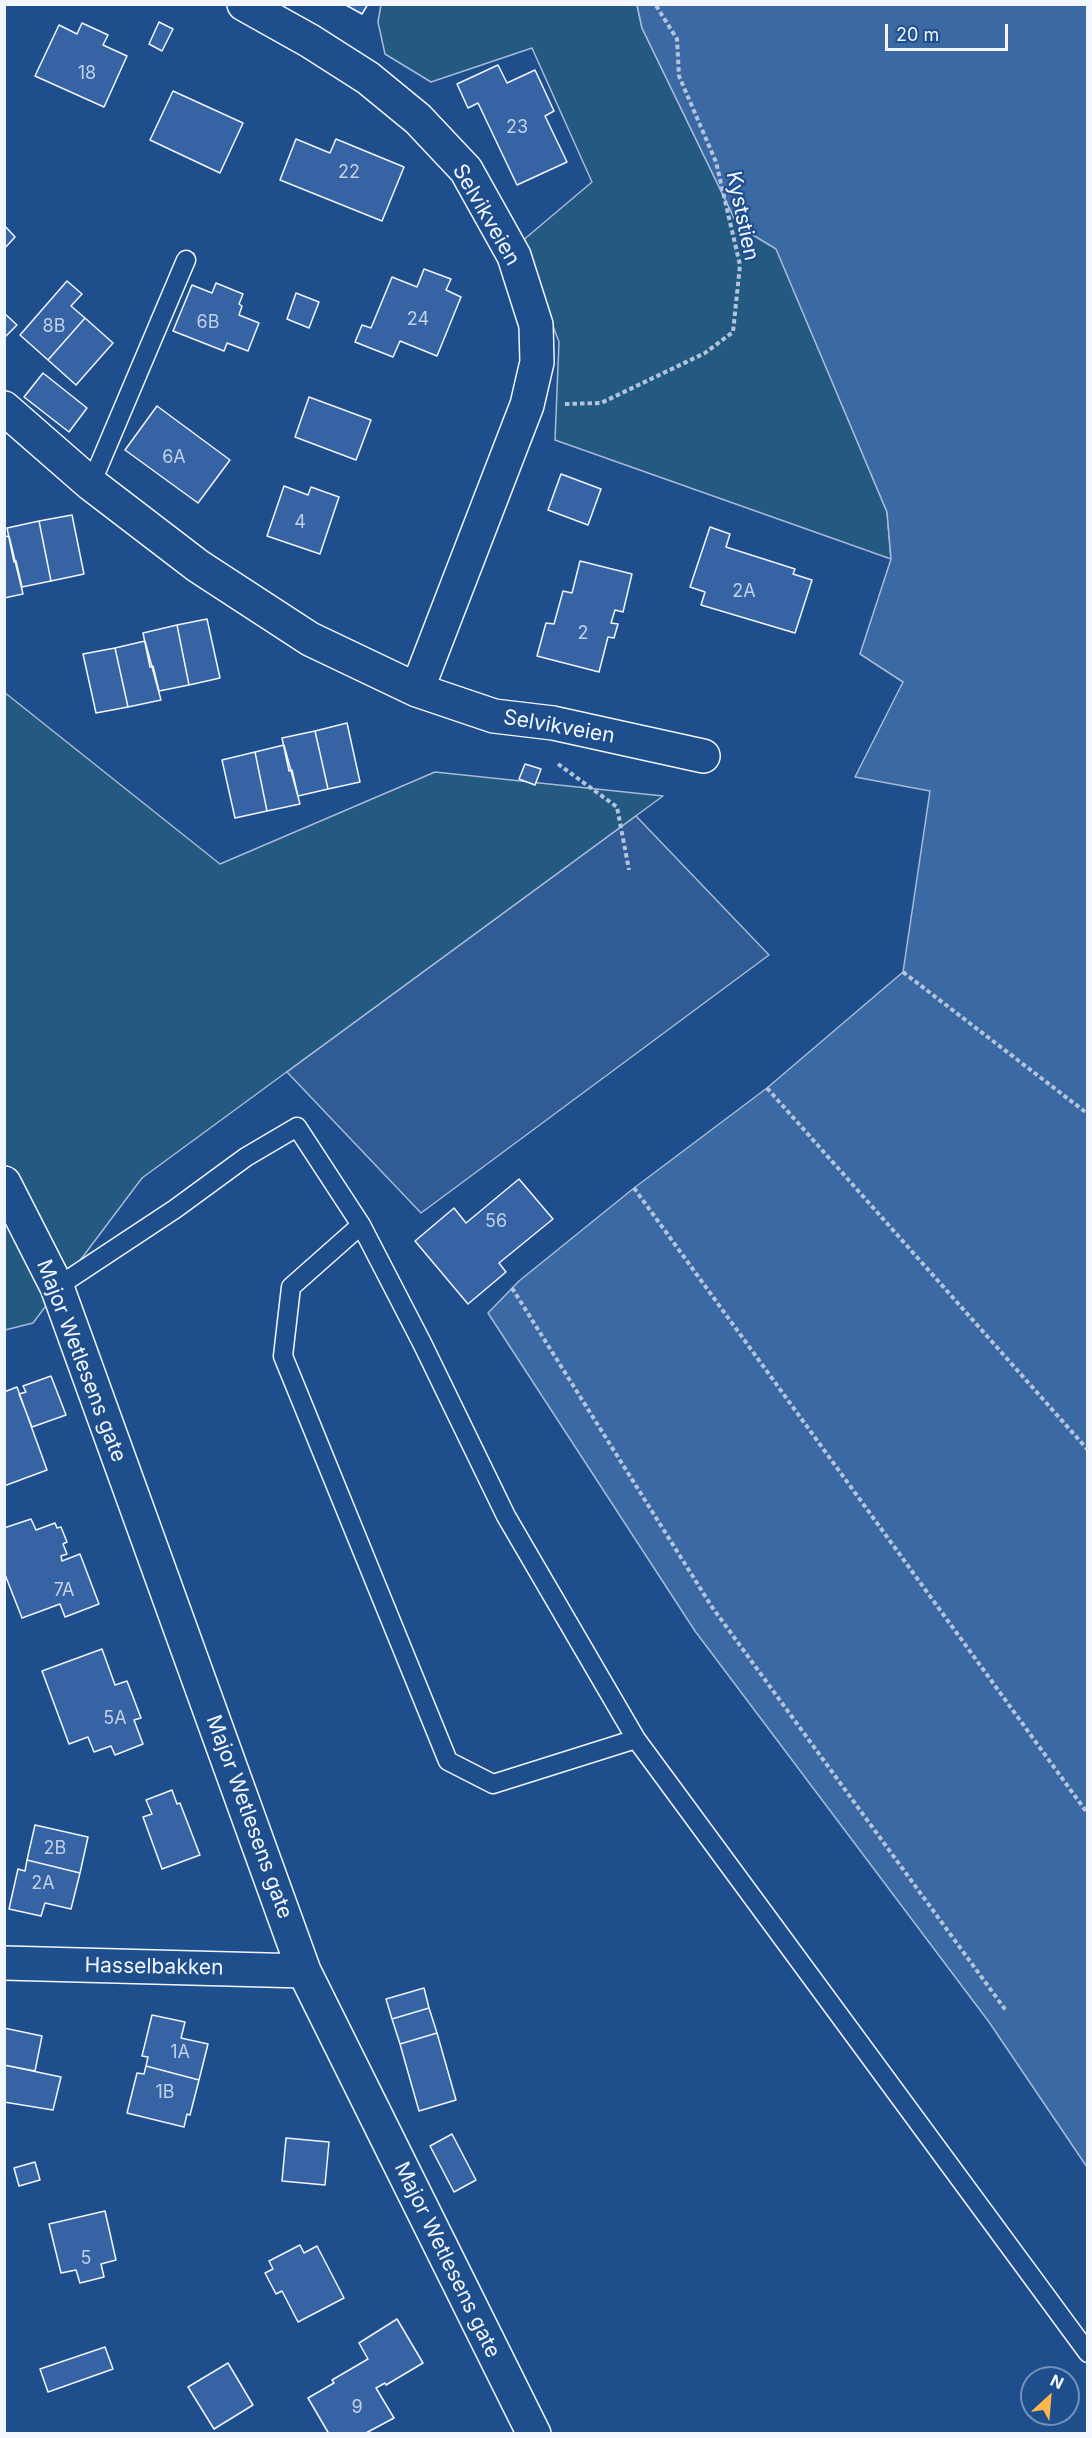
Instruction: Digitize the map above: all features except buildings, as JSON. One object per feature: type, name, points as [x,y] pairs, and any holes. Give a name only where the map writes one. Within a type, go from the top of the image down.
[{"type":"street","name":"Selvikveien","points":[[244,4],[310,41],[368,78],[417,119],[466,170],[514,256],[536,325],[537,362],[527,405],[417,690]]},
{"type":"street","name":"Selvikveien","points":[[4,408],[91,484],[198,566],[310,639],[417,690],[494,716],[553,723],[703,756]]},
{"type":"street","name":"Major Wetlesens gate","points":[[4,1183],[57,1287],[304,1971],[527,2431]]},
{"type":"street","name":"Hasselbakken","points":[[4,1964],[304,1971]]},
{"type":"lane","points":[[91,484],[186,260]]},
{"type":"lane","points":[[57,1287],[175,1209],[246,1157],[297,1127],[361,1225],[506,1515],[636,1740],[1088,2353]]},
{"type":"lane","points":[[361,1225],[291,1287],[283,1356],[448,1761],[493,1784],[636,1740]]},
{"type":"path","name":"Kyststien","points":[[527,405],[601,403],[705,353],[733,332],[740,265],[724,196],[716,162],[679,76],[677,39],[656,4]]},
{"type":"path","points":[[552,760],[618,807],[629,870]]},
{"type":"path","points":[[903,972],[1088,1114]]},
{"type":"path","points":[[767,1088],[1088,1450]]},
{"type":"path","points":[[634,1188],[1088,1814]]},
{"type":"path","points":[[512,1288],[712,1607],[1007,2012]]},
{"type":"shaded area","points":[[381,5],[637,5],[642,28],[738,226],[776,248],[887,512],[891,559],[555,440],[559,342],[521,242],[592,182],[532,48],[431,82],[385,54],[378,22]]},
{"type":"shaded area","points":[[637,5],[1087,5],[1087,2167],[989,2022],[695,1631],[488,1313],[519,1281],[634,1188],[767,1088],[903,972],[930,791],[855,777],[903,682],[860,654],[891,559],[887,512],[776,249],[738,226],[642,28]]},
{"type":"shaded area","points":[[4,692],[220,864],[435,772],[663,796],[142,1178],[33,1323],[5,1330]]},
{"type":"shaded area","points":[[636,816],[769,955],[421,1213],[287,1072]]}]
